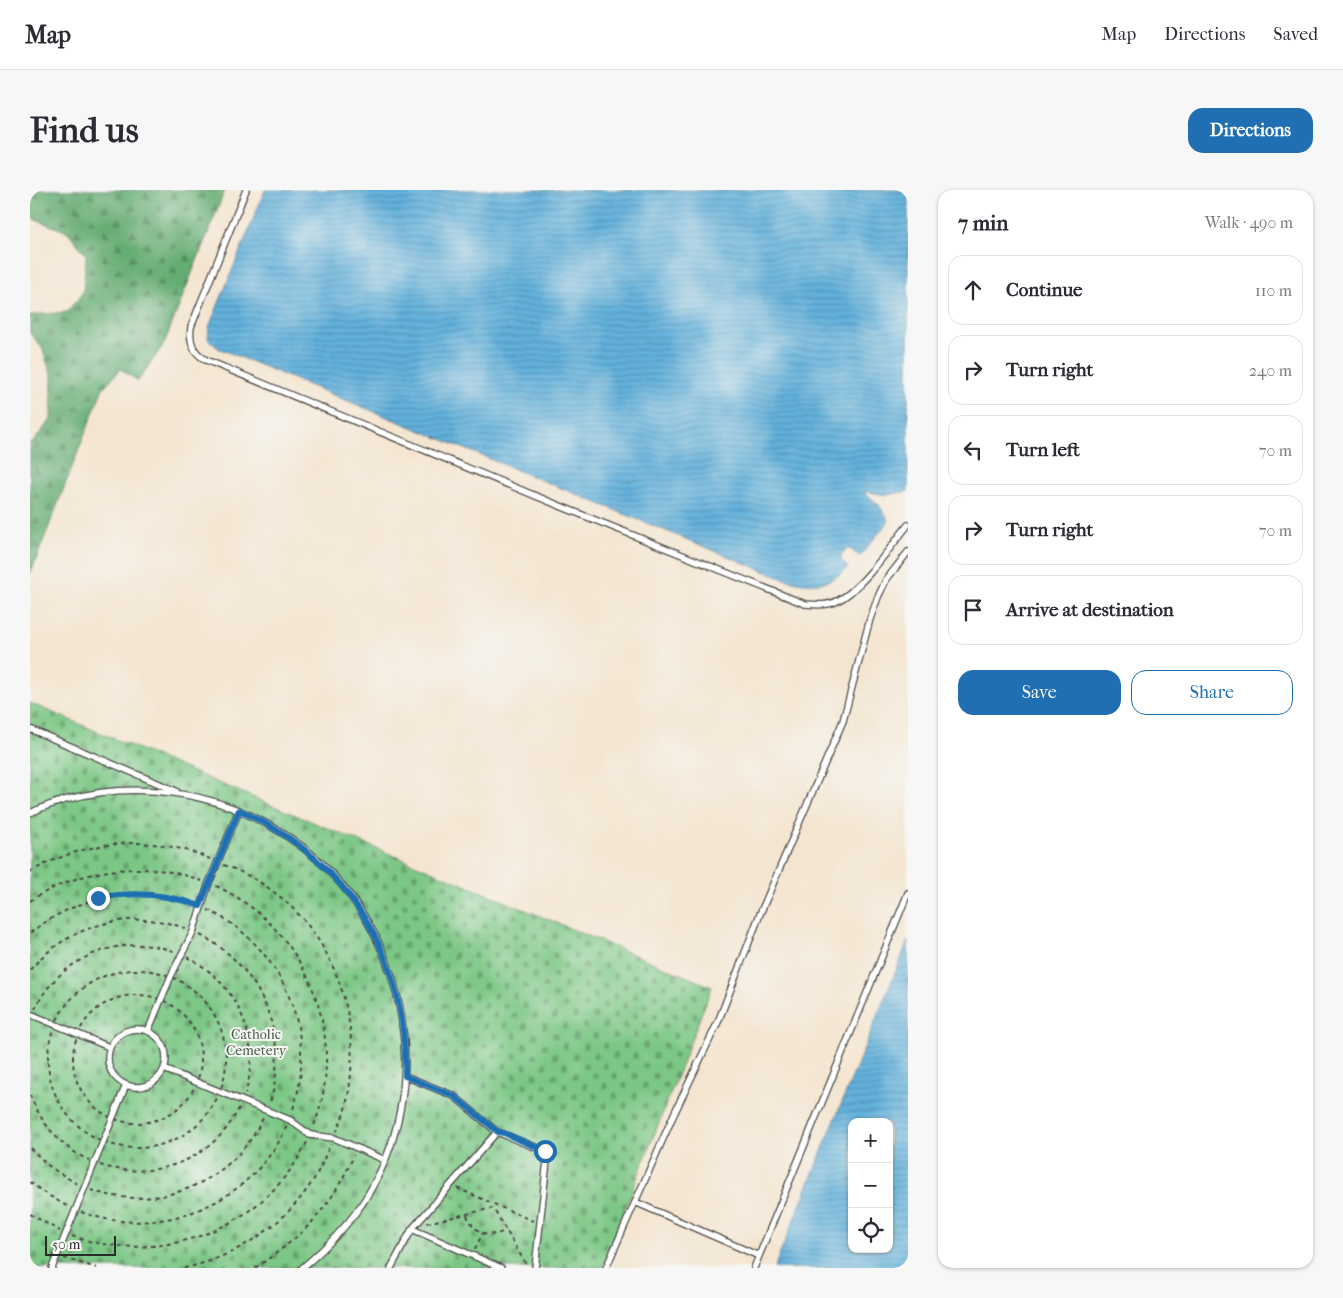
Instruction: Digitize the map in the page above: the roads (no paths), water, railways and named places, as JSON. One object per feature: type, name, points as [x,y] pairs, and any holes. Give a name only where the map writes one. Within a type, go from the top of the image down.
[{"type":"lane","points":[[246,190],[191,327],[190,342],[194,351],[206,360],[574,512],[805,604],[830,604],[848,594],[872,569],[908,524]]},
{"type":"lane","points":[[606,1268],[718,1022],[760,914],[843,721],[870,619],[878,597],[886,580],[908,552]]},
{"type":"lane","points":[[30,729],[185,794],[239,810],[269,825],[310,854],[346,889],[365,917],[381,946],[397,993],[405,1042],[405,1076],[398,1119],[385,1160],[367,1196],[331,1242],[302,1268]]},
{"type":"lane","points":[[141,790],[149,779]]},
{"type":"lane","points":[[30,813],[52,804],[87,795],[123,790],[185,794]]},
{"type":"lane","points":[[148,1031],[171,976],[193,932],[200,906],[239,810]]},
{"type":"lane","points":[[754,1268],[908,893]]},
{"type":"lane","points":[[31,1015],[109,1047]]},
{"type":"lane","points":[[138,1028],[148,1031],[158,1038],[164,1047],[166,1058],[164,1069],[158,1078],[148,1085],[137,1087],[126,1085],[116,1079],[110,1070],[107,1058],[109,1047],[114,1038],[128,1030],[138,1028]]},
{"type":"lane","points":[[164,1069],[290,1120],[310,1135],[334,1138],[385,1160]]},
{"type":"lane","points":[[405,1076],[454,1096],[498,1132],[543,1150],[547,1154],[535,1268]]},
{"type":"lane","points":[[52,1268],[126,1085]]},
{"type":"lane","points":[[391,1268],[413,1228],[498,1132]]},
{"type":"lane","points":[[635,1202],[759,1256]]},
{"type":"lane","points":[[413,1228],[501,1268]]},
{"type":"water","points":[[265,190],[908,190],[908,491],[887,495],[863,491],[879,505],[889,521],[861,555],[859,556],[850,549],[847,549],[841,555],[841,560],[848,568],[840,574],[832,579],[816,584],[800,583],[781,578],[218,348],[208,339],[209,327]]},
{"type":"water","points":[[908,941],[908,1268],[774,1268]]},
{"type":"park label","name":"Catholic Cemetery","points":[[256,1042]]}]
